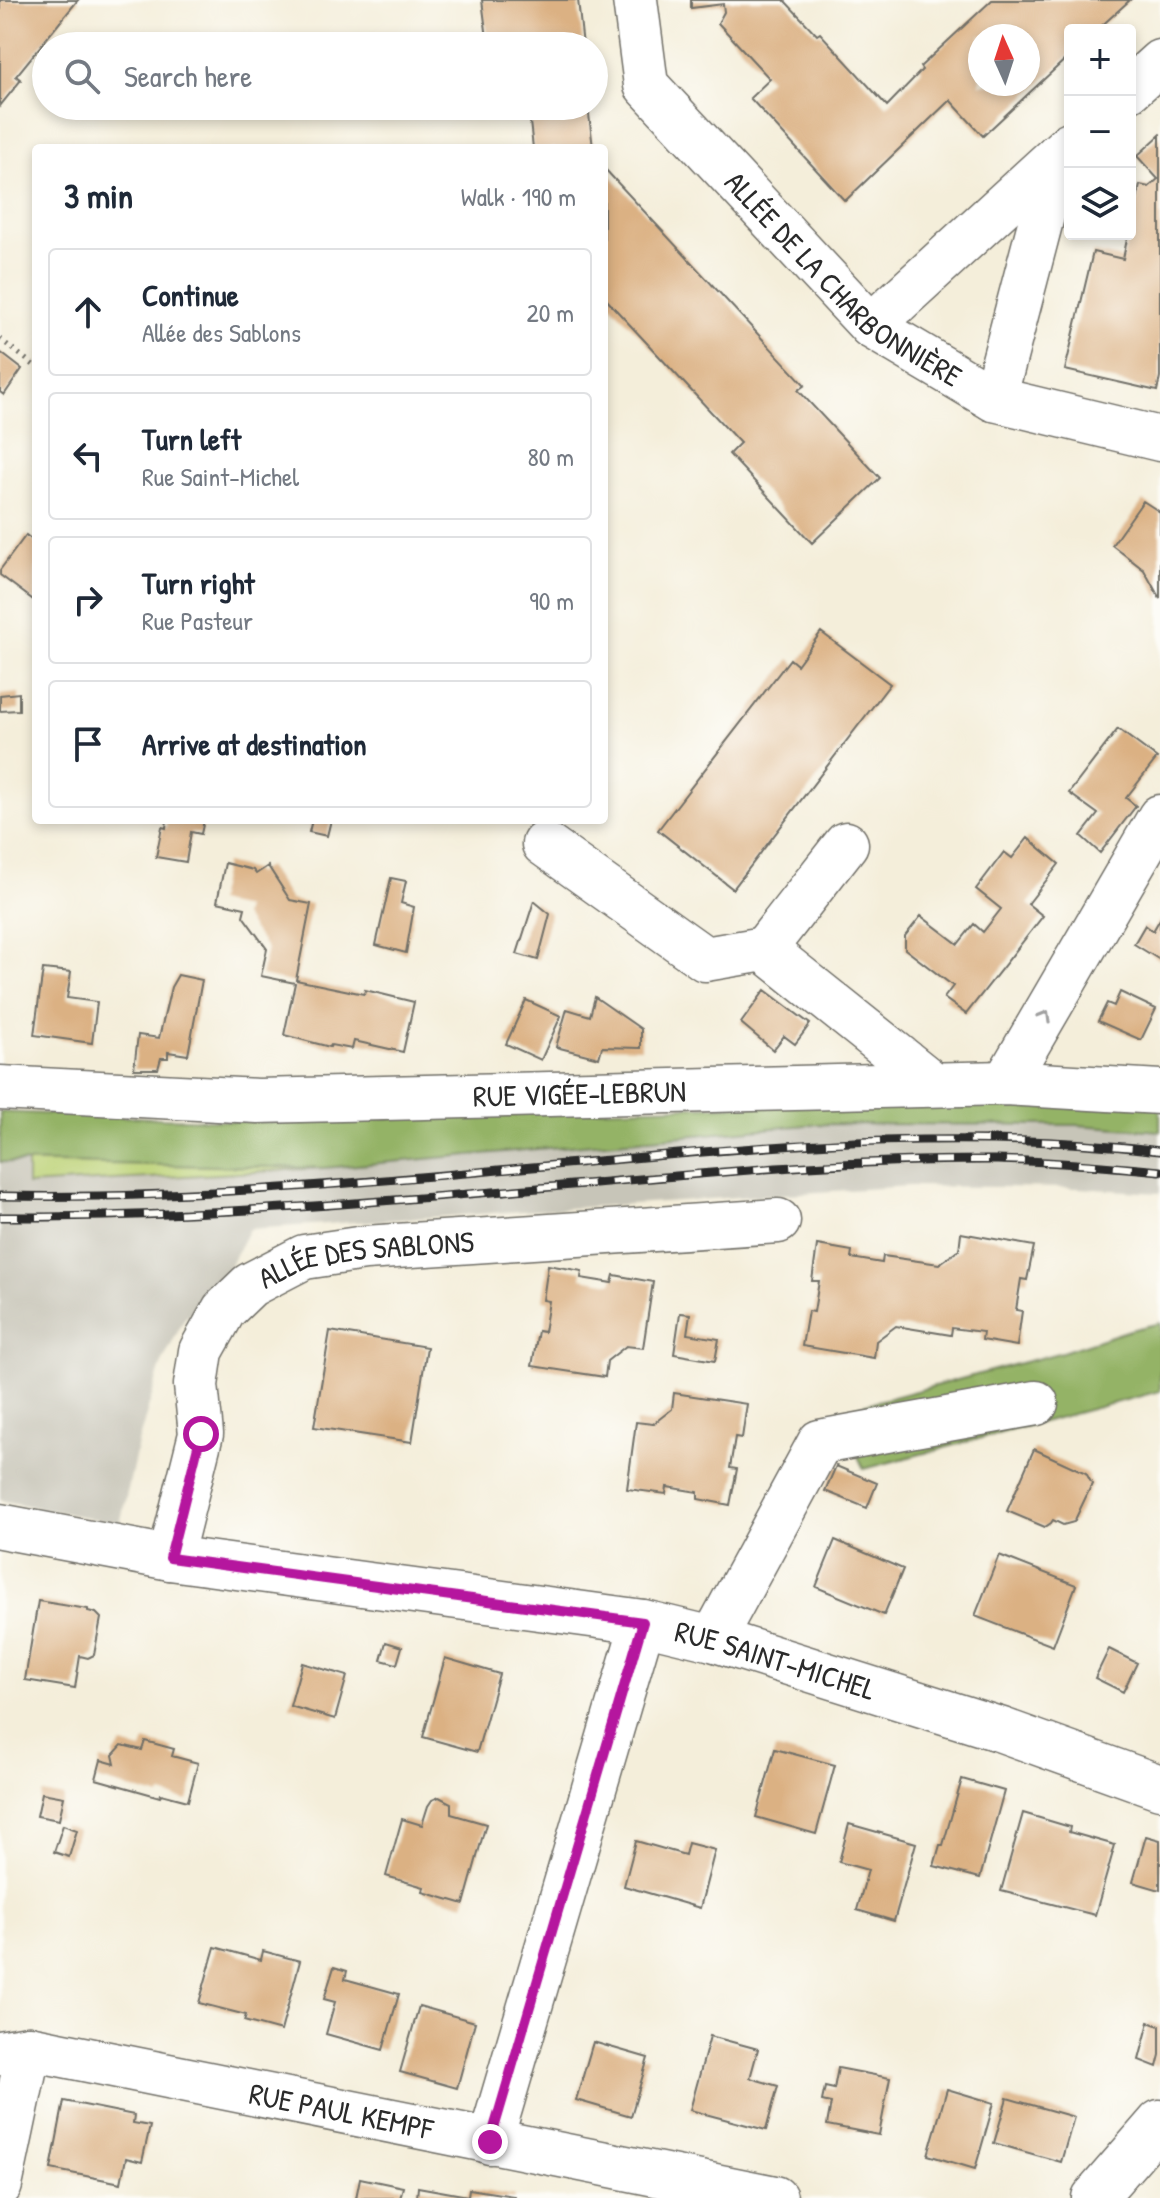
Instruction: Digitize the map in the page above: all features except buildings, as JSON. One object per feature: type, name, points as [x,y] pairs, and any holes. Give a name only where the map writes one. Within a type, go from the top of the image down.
[{"type":"street","name":"ALLÉE DE LA CHARBONNIÈRE","points":[[635,0],[646,85],[871,326],[994,399],[1160,439]]},
{"type":"street","points":[[1136,84],[1160,62]]},
{"type":"street","points":[[871,326],[1064,149]]},
{"type":"street","points":[[994,399],[1064,149]]},
{"type":"street","points":[[1005,1083],[1160,817]]},
{"type":"street","points":[[544,844],[705,959],[764,949],[846,844]]},
{"type":"street","points":[[764,949],[933,1084]]},
{"type":"street","name":"RUE VIGÉE-LEBRUN","points":[[0,1088],[258,1101],[1005,1083],[1160,1092]]},
{"type":"street","name":"ALLÉE DES SABLONS","points":[[170,1558],[201,1434],[196,1385],[201,1351],[224,1310],[250,1285],[304,1257],[365,1248],[778,1221]]},
{"type":"street","points":[[713,1639],[820,1442],[1036,1403]]},
{"type":"street","name":"RUE SAINT-MICHEL","points":[[0,1526],[170,1558],[643,1622],[713,1639],[1002,1730],[1160,1787]]},
{"type":"street","points":[[490,2142],[643,1622]]},
{"type":"street","points":[[0,2185],[14,2050]]},
{"type":"street","name":"RUE PAUL KEMPF","points":[[14,2050],[775,2198]]},
{"type":"street","points":[[1094,2198],[1160,2122]]},
{"type":"path","points":[[0,339],[32,364]]},
{"type":"shaded area","points":[[0,1112],[290,1123],[1160,1116],[1160,1193],[1078,1188],[909,1186],[249,1229],[220,1284],[184,1319],[161,1365],[139,1439],[120,1524],[0,1500]]},
{"type":"green space","points":[[818,1103],[1160,1104],[1160,1131],[1077,1125],[819,1124],[324,1168],[0,1162],[0,1112],[290,1123],[479,1113]]},
{"type":"green space","points":[[27,1162],[324,1168],[27,1185]]},
{"type":"green space","points":[[1160,1323],[1160,1391],[864,1469],[837,1412],[1062,1352]]},
{"type":"railway","points":[[0,1196],[229,1191],[747,1148],[885,1141],[1023,1141],[1160,1151]]},
{"type":"railway","points":[[0,1217],[138,1215],[275,1208],[717,1172],[885,1162],[1017,1161],[1160,1171]]},
{"type":"route","points":[[201,1434],[170,1558],[643,1622],[490,2142]]}]
